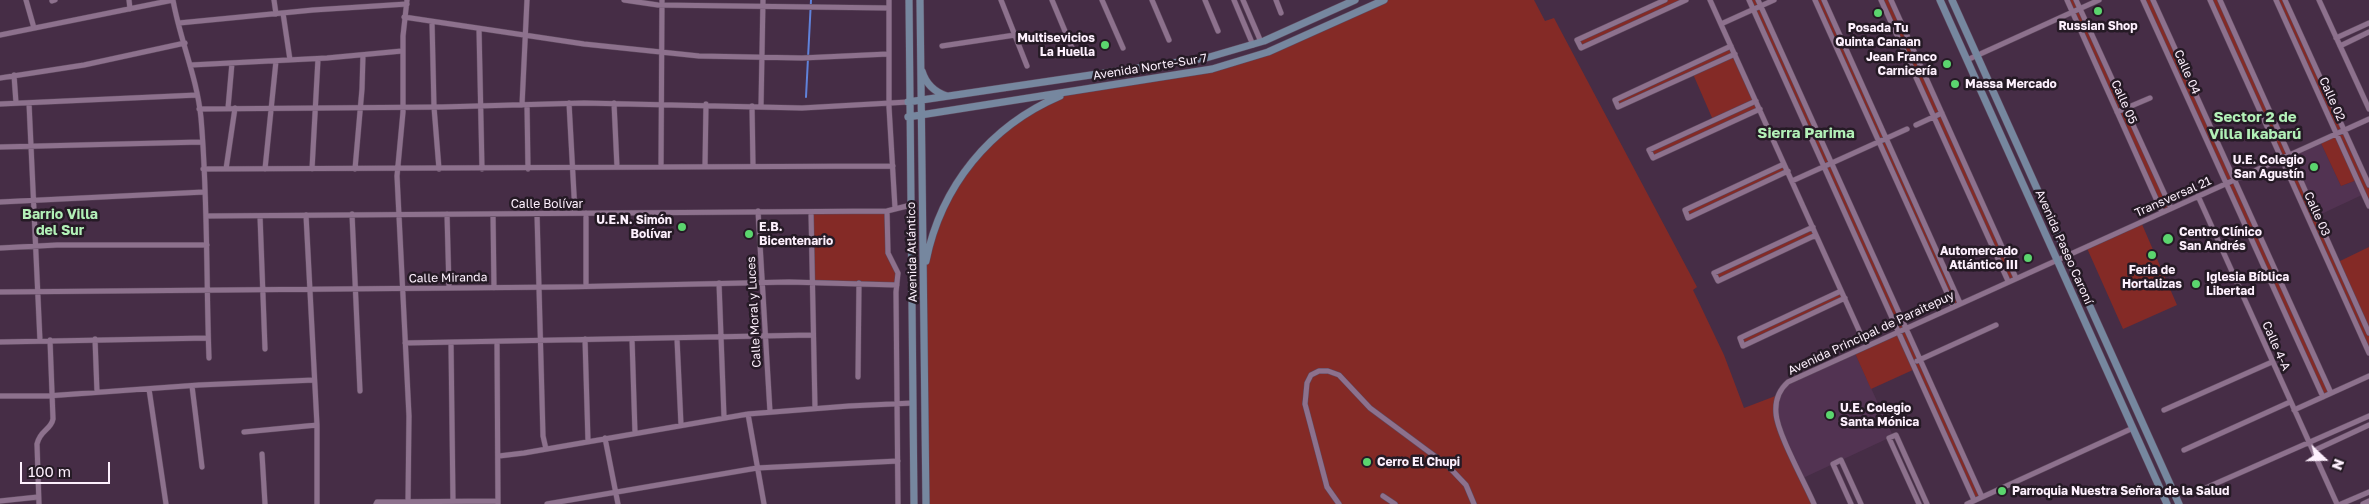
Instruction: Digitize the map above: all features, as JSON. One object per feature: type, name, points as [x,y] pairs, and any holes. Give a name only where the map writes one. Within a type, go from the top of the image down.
[{"type":"main road","points":[[908,102],[909,0]]},
{"type":"main road","name":"Avenida Atlántico","points":[[920,0],[926,504]]},
{"type":"main road","name":"Avenida Norte-Sur 7","points":[[908,102],[1187,61],[1253,45],[1354,0]]},
{"type":"main road","name":"Avenida Norte-Sur 7","points":[[908,117],[1189,73],[1236,62],[1280,47],[1384,0]]},
{"type":"main road","name":"Avenida Paseo Caroní","points":[[1940,0],[2167,504]]},
{"type":"main road","name":"Avenida Paseo Caroní","points":[[1952,0],[2179,504]]},
{"type":"main road","points":[[920,64],[929,85],[938,93],[951,96]]},
{"type":"main road","points":[[923,281],[929,248],[938,218],[964,172],[987,144],[1010,124],[1035,108],[1070,91]]},
{"type":"main road","name":"Avenida Atlántico","points":[[908,102],[914,504]]},
{"type":"street","points":[[26,0],[34,28]]},
{"type":"street","points":[[129,0],[130,9]]},
{"type":"street","points":[[0,35],[173,0],[191,65],[199,109],[206,216],[209,358]]},
{"type":"street","points":[[274,0],[276,14]]},
{"type":"street","points":[[528,0],[525,36],[524,105],[528,169]]},
{"type":"street","points":[[624,0],[763,7],[889,8]]},
{"type":"street","points":[[761,106],[763,0]]},
{"type":"street","points":[[889,0],[889,104],[896,208]]},
{"type":"street","points":[[1001,0],[1027,66]]},
{"type":"street","points":[[1052,0],[1075,55]]},
{"type":"street","points":[[1102,0],[1123,48]]},
{"type":"street","points":[[1152,0],[1169,40]]},
{"type":"street","points":[[1205,0],[1218,31]]},
{"type":"street","points":[[1234,0],[1253,45]]},
{"type":"street","points":[[1243,0],[1261,42]]},
{"type":"street","points":[[1276,0],[1281,12]]},
{"type":"street","points":[[1665,0],[1577,40],[1580,48],[1686,0]]},
{"type":"street","points":[[1710,0],[1862,337]]},
{"type":"street","points":[[1749,0],[1974,500]]},
{"type":"street","points":[[1758,0],[1982,497]]},
{"type":"street","points":[[1721,24],[1774,0]]},
{"type":"street","points":[[1815,0],[1953,306]]},
{"type":"street","points":[[1824,0],[1960,303]]},
{"type":"street","points":[[1881,0],[2008,281]]},
{"type":"street","points":[[1891,0],[2016,278]]},
{"type":"street","name":"Calle 05","points":[[2066,0],[2162,212]]},
{"type":"street","name":"Calle 05","points":[[2076,0],[2171,208]]},
{"type":"street","points":[[1967,60],[2099,0]]},
{"type":"street","name":"Calle 04","points":[[2143,0],[2323,397]]},
{"type":"street","name":"Calle 04","points":[[2154,0],[2331,393]]},
{"type":"street","name":"Calle 03","points":[[2210,0],[2369,353]]},
{"type":"street","name":"Calle 03","points":[[2220,0],[2369,333]]},
{"type":"street","name":"Calle 02","points":[[2276,0],[2369,206]]},
{"type":"street","name":"Calle 02","points":[[2285,0],[2369,185]]},
{"type":"street","points":[[2319,0],[2362,94],[2367,101],[2369,109]]},
{"type":"street","points":[[179,23],[376,3],[407,2],[404,16],[402,51],[403,107],[398,169],[409,416],[408,503]]},
{"type":"street","points":[[661,167],[662,3]]},
{"type":"street","points":[[283,13],[290,60]]},
{"type":"street","points":[[404,16],[525,36],[661,53],[762,58],[814,58],[888,54]]},
{"type":"street","points":[[432,22],[434,107],[439,169]]},
{"type":"street","points":[[2336,38],[2369,23]]},
{"type":"street","points":[[2156,28],[2164,24]]},
{"type":"street","points":[[479,29],[479,106],[482,169]]},
{"type":"street","points":[[2291,33],[2298,29]]},
{"type":"street","points":[[2340,46],[2369,32]]},
{"type":"street","points":[[1898,37],[1906,34]]},
{"type":"street","points":[[942,46],[1015,35]]},
{"type":"street","points":[[0,78],[84,65],[185,43]]},
{"type":"street","points":[[1732,46],[1615,100],[1618,107],[1735,54]]},
{"type":"street","points":[[191,65],[318,59],[402,51]]},
{"type":"street","points":[[2236,58],[2244,54]]},
{"type":"street","points":[[354,169],[361,108],[363,55]]},
{"type":"street","points":[[312,168],[318,59]]},
{"type":"street","points":[[265,169],[276,61]]},
{"type":"street","points":[[1844,65],[1852,62]]},
{"type":"street","points":[[228,108],[232,63]]},
{"type":"street","points":[[14,76],[16,103]]},
{"type":"street","points":[[2181,83],[2189,79]]},
{"type":"street","points":[[1790,92],[1798,89]]},
{"type":"street","points":[[2362,94],[2369,90]]},
{"type":"street","points":[[0,104],[197,96]]},
{"type":"street","points":[[2322,101],[2329,97]]},
{"type":"street","points":[[2117,112],[2150,98]]},
{"type":"street","points":[[1756,101],[1649,150],[1653,158],[1760,110]]},
{"type":"street","points":[[199,109],[434,107],[569,103],[661,103],[802,108],[908,102]]},
{"type":"street","points":[[29,103],[40,341]]},
{"type":"street","points":[[569,103],[575,213]]},
{"type":"street","points":[[614,103],[617,168]]},
{"type":"street","points":[[705,166],[706,104]]},
{"type":"street","points":[[752,106],[752,166]]},
{"type":"street","points":[[226,169],[235,108]]},
{"type":"street","points":[[1916,125],[1942,113]]},
{"type":"street","name":"Transversal 21","points":[[2057,259],[2369,119]]},
{"type":"street","points":[[1792,181],[1907,129]]},
{"type":"street","points":[[0,147],[201,142]]},
{"type":"street","points":[[1784,164],[1685,210],[1688,218],[1788,171]]},
{"type":"street","points":[[202,169],[893,166]]},
{"type":"street","points":[[0,202],[204,192]]},
{"type":"street","name":"Calle 4-A","points":[[2198,196],[2337,504]]},
{"type":"street","points":[[1972,201],[1980,197]]},
{"type":"street","name":"Calle Bolívar","points":[[206,216],[887,211],[911,205]]},
{"type":"street","name":"Calle Moral y Luces","points":[[758,211],[770,412]]},
{"type":"street","points":[[887,211],[888,253],[897,269],[898,504]]},
{"type":"street","points":[[811,212],[812,335],[815,408]]},
{"type":"street","points":[[352,214],[357,289],[360,391]]},
{"type":"street","points":[[447,214],[449,288]]},
{"type":"street","points":[[492,214],[494,288]]},
{"type":"street","points":[[537,214],[542,340],[543,436],[546,449]]},
{"type":"street","points":[[586,214],[586,286]]},
{"type":"street","points":[[306,215],[317,425],[317,504]]},
{"type":"street","points":[[260,216],[265,349]]},
{"type":"street","points":[[1917,227],[1925,224]]},
{"type":"street","points":[[1813,228],[1714,273],[1718,281],[1816,235]]},
{"type":"street","points":[[0,248],[36,245],[207,244]]},
{"type":"street","points":[[1861,248],[1868,245]]},
{"type":"street","name":"Avenida Principal de Paraitepuy","points":[[1814,504],[1776,418],[1778,395],[1784,386],[1794,378],[2057,259]]},
{"type":"street","points":[[2330,266],[2337,262]]},
{"type":"street","name":"Calle Miranda","points":[[0,292],[494,288],[762,282],[897,285]]},
{"type":"street","points":[[719,283],[724,417]]},
{"type":"street","points":[[858,377],[859,283]]},
{"type":"street","points":[[2274,290],[2282,286]]},
{"type":"street","points":[[1841,291],[1740,338],[1743,346],[1845,298]]},
{"type":"street","points":[[1912,363],[1996,325]]},
{"type":"street","points":[[405,343],[812,335]]},
{"type":"street","points":[[0,342],[208,338]]},
{"type":"street","points":[[95,339],[97,392]]},
{"type":"street","points":[[585,339],[588,441]]},
{"type":"street","points":[[632,339],[635,433]]},
{"type":"street","points":[[677,339],[681,424]]},
{"type":"street","points":[[39,504],[37,444],[40,434],[52,423],[53,395],[50,340]]},
{"type":"street","points":[[376,504],[376,502],[498,503],[497,342]]},
{"type":"street","points":[[451,343],[454,502]]},
{"type":"street","points":[[2164,410],[2272,362]]},
{"type":"street","points":[[1339,504],[1327,487],[1305,404],[1307,383],[1311,375],[1319,371],[1328,371],[1339,375],[1370,408],[1448,466],[1466,485],[1474,504]]},
{"type":"street","points":[[2294,410],[2369,376]]},
{"type":"street","points":[[0,396],[53,395],[314,380]]},
{"type":"street","points":[[192,386],[202,467]]},
{"type":"street","points":[[149,389],[166,504]]},
{"type":"street","points":[[2184,450],[2290,402]]},
{"type":"street","points":[[498,456],[748,414],[815,408],[914,404]]},
{"type":"street","points":[[1937,417],[1944,413]]},
{"type":"street","points":[[748,414],[764,504]]},
{"type":"street","points":[[2201,490],[2369,416]]},
{"type":"street","points":[[2355,422],[2358,430]]},
{"type":"street","points":[[244,432],[317,425]]},
{"type":"street","points":[[2313,451],[2369,425]]},
{"type":"street","points":[[1966,504],[2133,428]]},
{"type":"street","points":[[1918,504],[1889,438],[1896,435],[1927,504]]},
{"type":"street","points":[[605,438],[618,504]]},
{"type":"street","points":[[262,454],[265,504]]},
{"type":"street","points":[[1851,504],[1833,464],[1841,460],[1861,504]]},
{"type":"street","points":[[547,504],[757,468],[898,461]]},
{"type":"street","points":[[2341,504],[2369,492]]},
{"type":"street","points":[[1383,496],[1395,504]]},
{"type":"street","points":[[0,501],[16,502],[38,497]]},
{"type":"street","points":[[2363,504],[2369,501]]},
{"type":"shaded area","points":[[1384,0],[1534,0],[1545,21],[1554,18],[1697,287],[1693,290],[1724,355],[1744,408],[1778,395],[1776,418],[1814,504],[926,504],[926,261],[946,201],[998,134],[1070,91],[1189,73],[1254,57]]},
{"type":"shaded area","points":[[1665,0],[1686,0],[1581,48],[1577,40]]},
{"type":"shaded area","points":[[1749,0],[1758,0],[1982,497],[1974,500],[1915,369],[1871,389],[1854,351],[1897,331]]},
{"type":"shaded area","points":[[1815,0],[1824,0],[1960,303],[1953,306]]},
{"type":"shaded area","points":[[1881,0],[1891,0],[2016,278],[2008,281]]},
{"type":"shaded area","points":[[2067,0],[2076,0],[2171,208],[2162,212]]},
{"type":"shaded area","points":[[2143,0],[2153,0],[2331,393],[2323,397]]},
{"type":"shaded area","points":[[2210,0],[2220,0],[2338,262],[2369,247],[2369,354]]},
{"type":"shaded area","points":[[2276,0],[2285,0],[2369,185],[2369,206],[2357,180],[2341,186],[2320,141],[2336,134]]},
{"type":"shaded area","points":[[1731,46],[1760,109],[1653,158],[1649,150],[1713,120],[1693,74],[1618,107],[1615,100]]},
{"type":"shaded area","name":"U.E. Colegio San Agustín","points":[[2320,141],[2341,186],[2357,180],[2364,194],[2317,216],[2290,155]]},
{"type":"shaded area","points":[[1784,164],[1788,171],[1688,218],[1685,210]]},
{"type":"shaded area","points":[[887,211],[888,253],[896,266],[897,285],[811,282],[811,212]]},
{"type":"shaded area","points":[[2141,222],[2177,305],[2123,329],[2086,246]]},
{"type":"shaded area","points":[[1813,227],[1816,235],[1718,281],[1714,273]]},
{"type":"shaded area","points":[[1841,291],[1845,298],[1743,346],[1740,338]]},
{"type":"shaded area","name":"U.E. Colegio Santa Mónica","points":[[1854,351],[1893,436],[1803,478],[1785,439],[1776,406],[1784,386]]},
{"type":"waterway","points":[[806,97],[811,0]]},
{"type":"place","name":"Russian Shop","points":[[2098,11]]},
{"type":"place","name":"Posada Tu Quinta Canaan","points":[[1878,13]]},
{"type":"place","name":"Multisevicios La Huella","points":[[1105,45]]},
{"type":"place","name":"Jean Franco Carnicería","points":[[1947,64]]},
{"type":"place","name":"Massa Mercado","points":[[1955,84]]},
{"type":"place","name":"U.E. Colegio San Agustín","points":[[2314,167]]},
{"type":"place","name":"U.E.N. Simón Bolívar","points":[[682,227]]},
{"type":"place","name":"E.B. Bicentenario","points":[[749,234]]},
{"type":"place","name":"Centro Clínico San Andrés","points":[[2168,239]]},
{"type":"place","name":"Feria de Hortalizas","points":[[2152,255]]},
{"type":"place","name":"Automercado Atlántico III","points":[[2028,258]]},
{"type":"place","name":"Iglesia Bíblica Libertad","points":[[2196,284]]},
{"type":"place","name":"U.E. Colegio Santa Mónica","points":[[1830,415]]},
{"type":"place","name":"Cerro El Chupi","points":[[1367,462]]},
{"type":"place","name":"Parroquia Nuestra Señora de la Salud","points":[[2002,491]]},
{"type":"district","name":"Sector 2 de Villa Ikabarú","points":[[2255,126]]},
{"type":"district","name":"Sierra Parima","points":[[1806,133]]},
{"type":"district","name":"Barrio Villa del Sur","points":[[60,224]]}]
